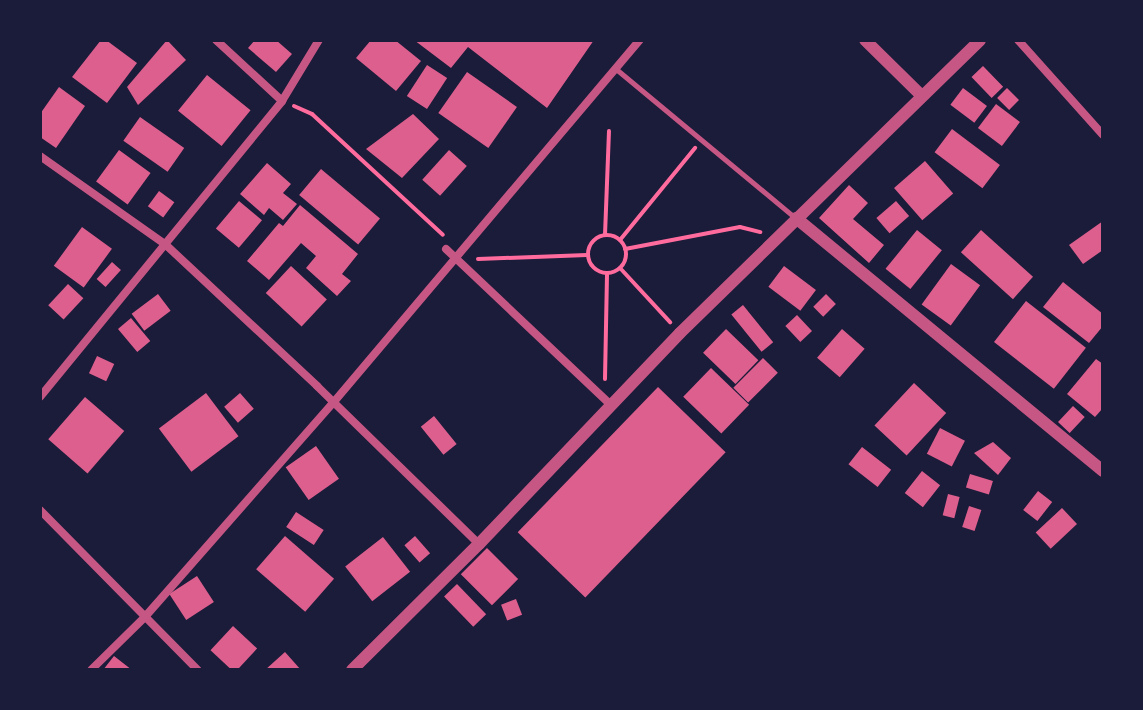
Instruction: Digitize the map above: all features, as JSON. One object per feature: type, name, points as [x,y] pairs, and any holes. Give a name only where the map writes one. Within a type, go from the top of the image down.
[{"type":"street","points":[[216,40],[282,101]]},
{"type":"street","points":[[40,397],[282,101],[319,40]]},
{"type":"street","points":[[91,670],[144,618],[333,403],[640,40]]},
{"type":"street","points":[[865,40],[921,95]]},
{"type":"street","points":[[352,670],[479,544],[608,402],[980,40]]},
{"type":"street","points":[[1018,40],[1103,135]]},
{"type":"street","points":[[40,156],[166,245],[479,544]]},
{"type":"street","points":[[796,218],[1103,471]]},
{"type":"street","points":[[446,249],[608,402]]},
{"type":"street","points":[[40,510],[198,670]]},
{"type":"lane","points":[[616,69],[796,218]]},
{"type":"path","points":[[282,101],[312,114],[442,231],[446,249]]},
{"type":"path","points":[[605,235],[609,131]]},
{"type":"path","points":[[620,240],[702,140]]},
{"type":"path","points":[[625,249],[740,227],[777,237]]},
{"type":"path","points":[[605,235],[620,240],[625,249],[620,268],[607,273],[594,269],[587,255],[593,240],[605,235]]},
{"type":"path","points":[[457,260],[587,255]]},
{"type":"path","points":[[620,268],[680,333]]},
{"type":"path","points":[[607,273],[608,402]]},
{"type":"building","points":[[101,40],[106,40],[137,63],[107,103],[72,77]]},
{"type":"building","points":[[167,40],[186,60],[138,105],[127,87]]},
{"type":"building","points":[[255,40],[276,40],[292,54],[276,72],[248,48]]},
{"type":"building","points":[[371,40],[395,40],[421,61],[396,91],[356,58]]},
{"type":"building","points":[[414,40],[594,40],[547,108],[468,47],[451,68]]},
{"type":"building","points":[[427,65],[447,78],[427,109],[407,96]]},
{"type":"building","points":[[983,66],[1003,87],[992,98],[971,77]]},
{"type":"building","points":[[467,72],[517,107],[488,148],[438,113]]},
{"type":"building","points":[[207,75],[251,110],[222,146],[178,111]]},
{"type":"building","points":[[59,87],[85,106],[56,148],[40,137],[40,114]]},
{"type":"building","points":[[963,88],[987,106],[974,123],[950,105]]},
{"type":"building","points":[[1007,88],[1019,100],[1009,110],[997,98]]},
{"type":"building","points":[[996,104],[1020,122],[1002,146],[978,128]]},
{"type":"building","points":[[413,114],[439,139],[402,178],[366,149]]},
{"type":"building","points":[[140,117],[184,148],[168,172],[123,141]]},
{"type":"building","points":[[952,129],[1000,165],[982,188],[935,152]]},
{"type":"building","points":[[119,150],[151,173],[128,204],[96,182]]},
{"type":"building","points":[[449,150],[467,166],[440,196],[422,180]]},
{"type":"building","points":[[925,161],[953,193],[922,220],[894,188]]},
{"type":"building","points":[[267,163],[291,184],[283,193],[297,204],[283,220],[269,208],[264,215],[240,194]]},
{"type":"building","points":[[321,169],[380,218],[358,245],[299,195]]},
{"type":"building","points":[[849,185],[868,203],[853,219],[884,245],[869,263],[819,218]]},
{"type":"building","points":[[159,191],[174,202],[163,218],[148,206]]},
{"type":"building","points":[[239,201],[262,220],[239,248],[216,229]]},
{"type":"building","points":[[896,201],[909,216],[889,233],[876,218]]},
{"type":"building","points":[[300,205],[358,254],[342,274],[351,281],[337,296],[306,268],[316,256],[301,243],[269,280],[247,261],[279,223],[283,226]]},
{"type":"building","points":[[1103,221],[1103,250],[1083,264],[1069,245]]},
{"type":"building","points":[[82,227],[112,249],[84,288],[54,266]]},
{"type":"building","points":[[917,230],[942,250],[910,289],[886,269]]},
{"type":"building","points":[[981,230],[1033,277],[1013,299],[961,252]]},
{"type":"building","points":[[112,262],[121,270],[106,287],[97,279]]},
{"type":"building","points":[[951,264],[980,285],[951,326],[922,304]]},
{"type":"building","points":[[291,266],[327,299],[302,326],[266,293]]},
{"type":"building","points":[[784,266],[816,290],[800,311],[768,287]]},
{"type":"building","points":[[1063,282],[1103,314],[1103,326],[1089,343],[1043,307]]},
{"type":"building","points":[[68,284],[83,298],[64,320],[48,305]]},
{"type":"building","points":[[158,294],[171,311],[144,331],[132,314]]},
{"type":"building","points":[[826,294],[836,304],[823,317],[813,307]]},
{"type":"building","points":[[1026,301],[1086,348],[1054,389],[994,342]]},
{"type":"building","points":[[743,305],[773,342],[762,352],[731,314]]},
{"type":"building","points":[[797,315],[812,331],[800,342],[785,326]]},
{"type":"building","points":[[131,318],[150,341],[137,352],[118,329]]},
{"type":"building","points":[[726,329],[758,360],[735,384],[703,353]]},
{"type":"building","points":[[842,329],[865,349],[840,377],[817,358]]},
{"type":"building","points":[[97,356],[114,364],[106,381],[89,373]]},
{"type":"building","points":[[763,358],[778,373],[748,403],[733,388]]},
{"type":"building","points":[[1096,359],[1103,364],[1103,408],[1095,417],[1067,394]]},
{"type":"building","points":[[711,368],[749,405],[721,434],[683,397]]},
{"type":"building","points":[[914,383],[946,413],[907,455],[874,425]]},
{"type":"building","points":[[658,387],[726,452],[585,598],[518,532]]},
{"type":"building","points":[[206,393],[238,436],[191,472],[159,429]]},
{"type":"building","points":[[240,393],[254,409],[238,423],[224,407]]},
{"type":"building","points":[[85,397],[124,431],[88,473],[48,439]]},
{"type":"building","points":[[1073,406],[1085,417],[1070,433],[1058,422]]},
{"type":"building","points":[[434,416],[457,444],[443,455],[421,427]]},
{"type":"building","points":[[940,428],[965,441],[952,467],[927,454]]},
{"type":"building","points":[[993,442],[1011,458],[998,475],[974,453]]},
{"type":"building","points":[[316,446],[339,479],[309,500],[286,467]]},
{"type":"building","points":[[862,447],[891,470],[878,487],[848,464]]},
{"type":"building","points":[[922,471],[940,485],[923,507],[905,493]]},
{"type":"building","points":[[970,474],[993,481],[989,494],[966,487]]},
{"type":"building","points":[[1038,491],[1052,502],[1037,521],[1023,510]]},
{"type":"building","points":[[948,494],[960,497],[954,518],[943,515]]},
{"type":"building","points":[[969,506],[981,510],[975,531],[962,527]]},
{"type":"building","points":[[1062,508],[1077,524],[1051,549],[1036,533]]},
{"type":"building","points":[[296,512],[324,530],[314,545],[286,527]]},
{"type":"building","points":[[285,536],[334,579],[305,612],[256,569]]},
{"type":"building","points":[[415,536],[430,553],[420,563],[404,545]]},
{"type":"building","points":[[383,537],[410,572],[372,601],[345,567]]},
{"type":"building","points":[[487,548],[518,579],[492,605],[461,574]]},
{"type":"building","points":[[197,576],[214,602],[186,620],[169,594]]},
{"type":"building","points":[[457,584],[486,614],[473,627],[444,597]]},
{"type":"building","points":[[516,599],[522,615],[507,621],[501,605]]},
{"type":"building","points":[[233,626],[257,649],[237,670],[232,670],[210,650]]},
{"type":"building","points":[[285,652],[301,670],[265,670]]},
{"type":"building","points":[[114,656],[132,670],[103,670]]}]
